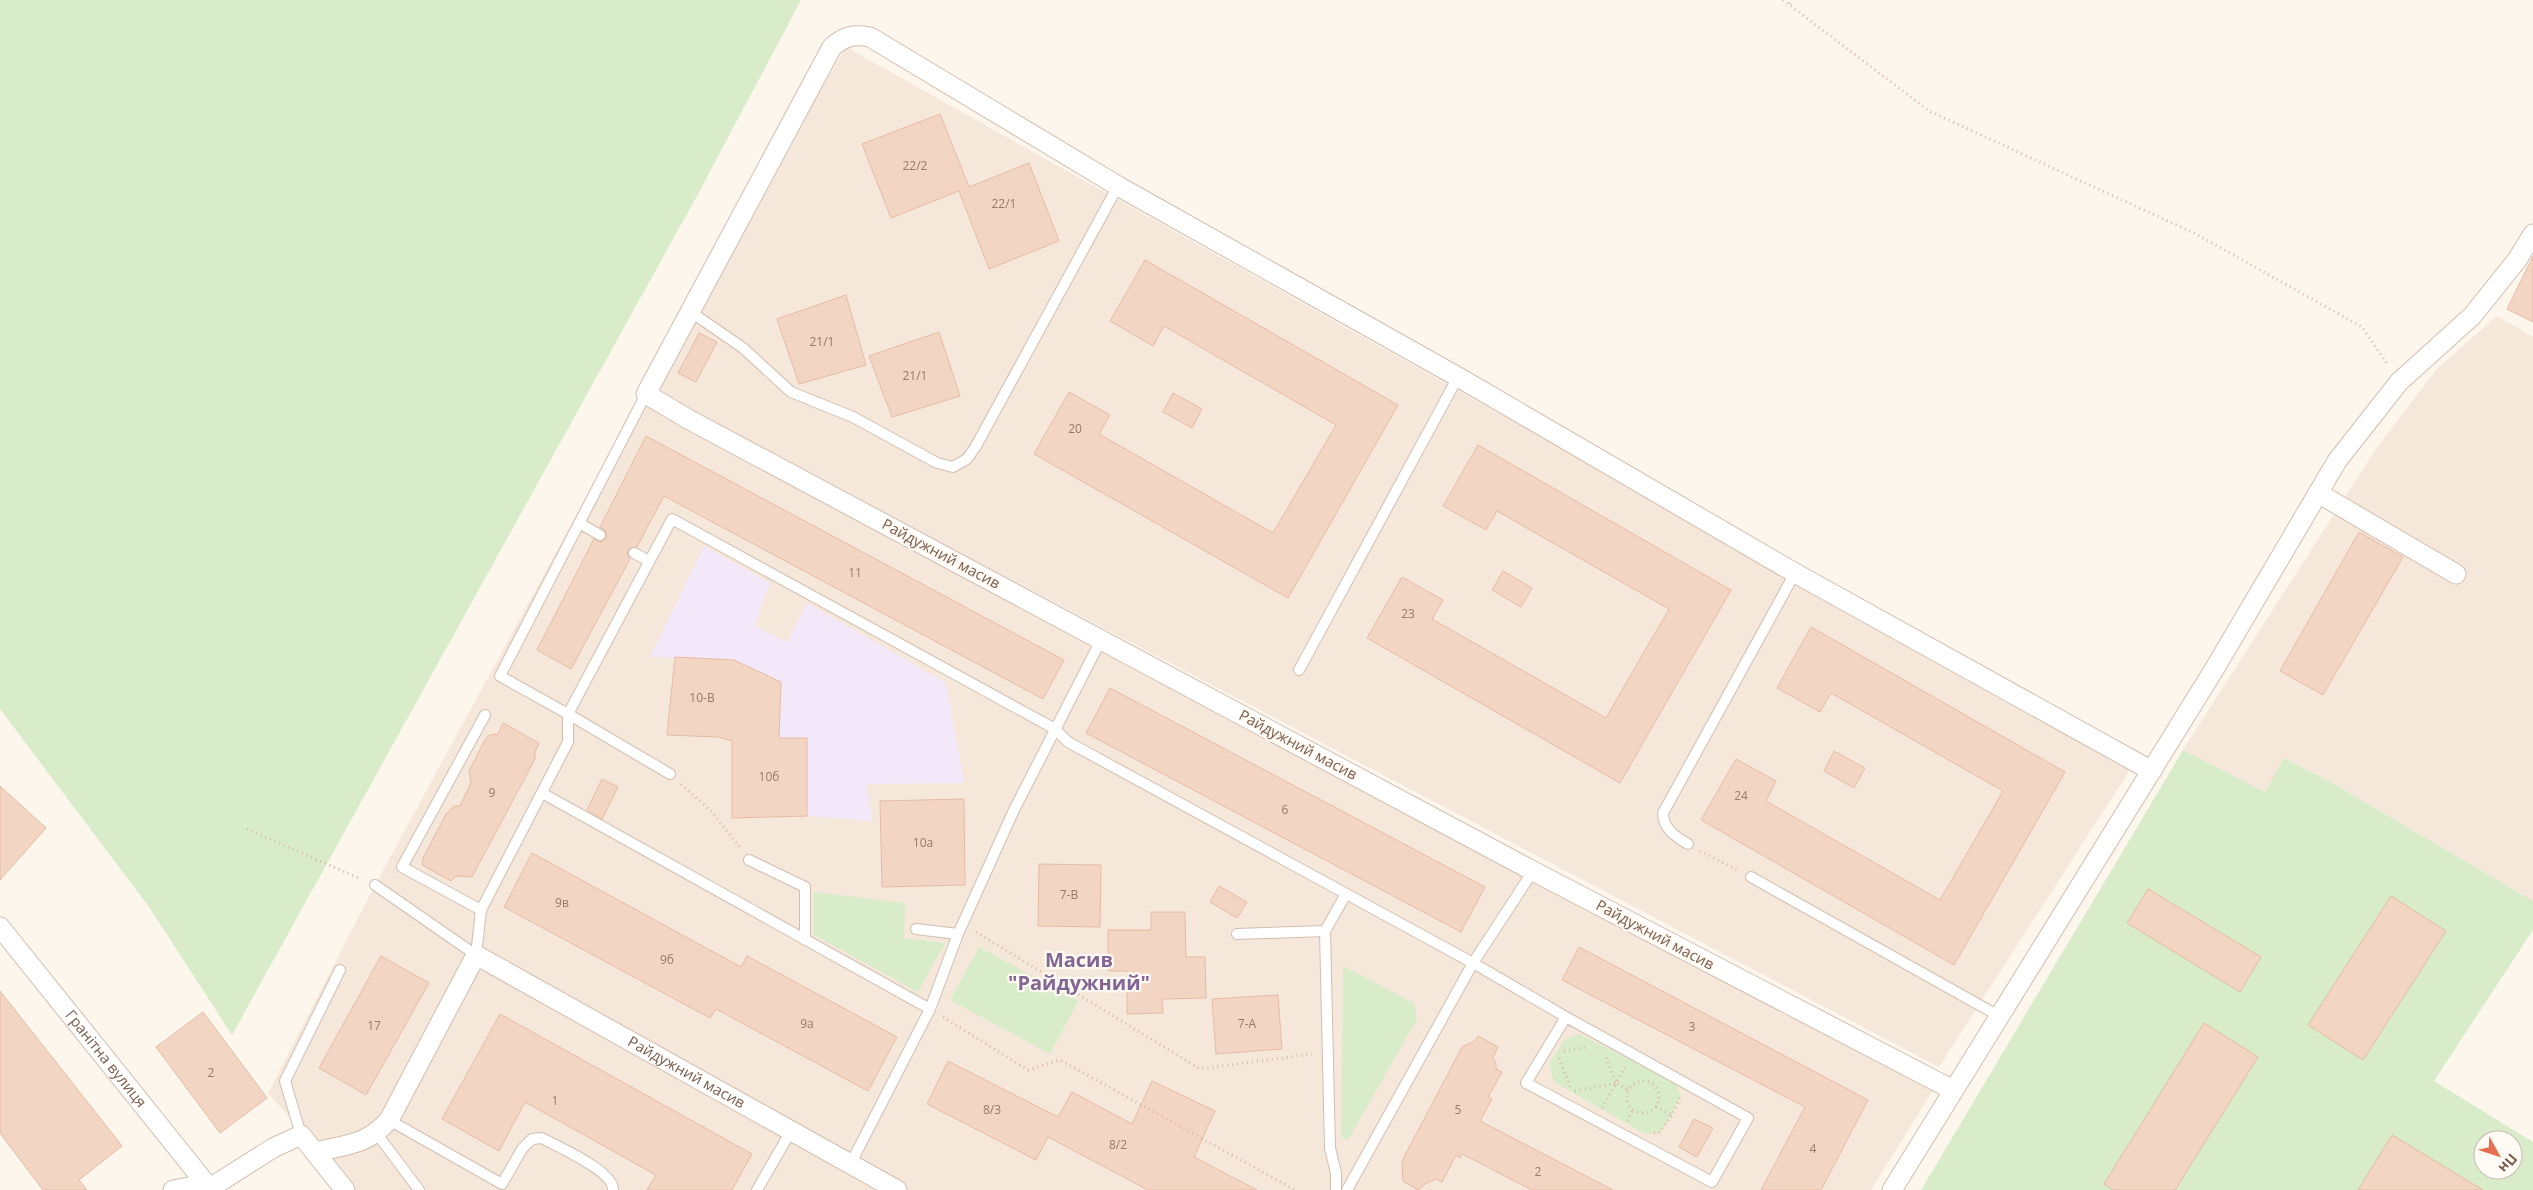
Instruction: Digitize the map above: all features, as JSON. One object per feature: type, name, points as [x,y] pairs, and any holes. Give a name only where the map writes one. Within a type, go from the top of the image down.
[{"type":"street","points":[[646,394],[832,47],[843,38],[857,34],[870,37],[1118,186],[1458,376],[1795,573],[2152,771]]},
{"type":"street","points":[[1892,1190],[2152,771],[2337,461],[2399,382],[2472,316],[2517,260],[2533,234]]},
{"type":"street","name":"Райдужний масив","points":[[646,394],[688,419],[1533,871],[1953,1090]]},
{"type":"street","points":[[2318,493],[2456,574]]},
{"type":"street","name":"Гранітна вулиця","points":[[0,927],[211,1189]]},
{"type":"street","points":[[315,1152],[366,1140],[383,1127],[476,955]]},
{"type":"street","name":"Райдужний масив","points":[[476,955],[897,1190]]},
{"type":"street","points":[[173,1190],[189,1187],[211,1189],[273,1148],[301,1135],[345,1190]]},
{"type":"lane","points":[[691,312],[744,348],[791,392],[853,417],[937,463],[953,467],[967,459],[976,446],[1118,186]]},
{"type":"lane","points":[[1299,670],[1458,376]]},
{"type":"lane","points":[[646,394],[500,676],[670,774]]},
{"type":"lane","points":[[375,885],[476,955],[481,910],[568,742],[568,714],[672,519],[1055,729],[1068,742],[1473,963],[1748,1118],[1712,1182],[1526,1083],[1566,1017]]},
{"type":"lane","points":[[579,523],[600,535]]},
{"type":"lane","points":[[634,553],[649,561]]},
{"type":"lane","points":[[1688,844],[1667,828],[1663,821],[1663,813],[1795,573]]},
{"type":"lane","points":[[850,1164],[930,1009],[960,929],[1014,810],[1101,640]]},
{"type":"lane","points":[[481,910],[402,867],[485,715]]},
{"type":"lane","points":[[542,793],[930,1009]]},
{"type":"lane","points":[[749,860],[805,887],[805,940]]},
{"type":"lane","points":[[1347,1190],[1473,963],[1533,871]]},
{"type":"lane","points":[[1750,878],[1999,1016]]},
{"type":"lane","points":[[1336,1190],[1336,1173],[1330,1148],[1325,931],[1346,894]]},
{"type":"lane","points":[[916,929],[960,929]]},
{"type":"lane","points":[[1237,934],[1325,931]]},
{"type":"lane","points":[[301,1135],[285,1080],[340,970]]},
{"type":"lane","points":[[383,1127],[419,1190]]},
{"type":"lane","points":[[383,1127],[502,1184],[522,1149],[532,1139],[542,1138],[604,1173],[613,1185],[613,1190]]},
{"type":"lane","points":[[757,1190],[791,1131]]},
{"type":"path","points":[[1782,0],[1790,4],[1929,111],[2196,234],[2362,327],[2399,382]]},
{"type":"path","points":[[1790,4],[1793,0]]},
{"type":"path","points":[[670,774],[712,812],[749,860]]},
{"type":"path","points":[[247,829],[375,885]]},
{"type":"path","points":[[1688,844],[1750,878]]},
{"type":"path","points":[[960,929],[1200,1069],[1328,1052]]},
{"type":"path","points":[[930,1009],[1028,1070],[1060,1060],[1295,1190]]},
{"type":"path","points":[[1553,1058],[1557,1052],[1593,1047]]},
{"type":"path","points":[[1557,1052],[1572,1092]]},
{"type":"path","points":[[1604,1053],[1616,1083],[1628,1090]]},
{"type":"path","points":[[1601,1109],[1629,1059]]},
{"type":"path","points":[[1639,1082],[1650,1083],[1659,1093],[1656,1107],[1645,1114],[1633,1110],[1627,1099],[1628,1090],[1639,1082]]},
{"type":"path","points":[[1572,1092],[1616,1083]]},
{"type":"path","points":[[1566,1089],[1579,1096]]},
{"type":"path","points":[[1652,1134],[1659,1133],[1672,1115],[1681,1096],[1678,1089]]},
{"type":"path","points":[[1594,1105],[1609,1114]]},
{"type":"path","points":[[1656,1107],[1672,1115]]},
{"type":"path","points":[[1632,1127],[1625,1123],[1633,1110]]},
{"type":"shaded area","points":[[846,47],[2131,768],[1939,1067],[662,396],[1935,1087],[1871,1190],[353,1190],[268,1093],[375,885],[646,387]]},
{"type":"shaded area","points":[[2497,316],[2533,337],[2533,901],[2327,780],[2285,758],[2265,792],[2183,750],[2377,447],[2437,369]]},
{"type":"shaded area","points":[[704,546],[770,583],[754,626],[787,642],[807,603],[946,683],[964,783],[867,784],[872,821],[807,816],[806,738],[732,737],[730,722],[735,660],[650,657]]},
{"type":"green space","points":[[0,0],[801,0],[698,194],[232,1035],[149,907],[0,709]]},
{"type":"green space","points":[[2183,750],[2265,792],[2284,758],[2327,780],[2533,901],[2533,930],[2434,1081],[2514,1130],[2473,1130],[2473,1180],[2523,1180],[2523,1136],[2533,1142],[2533,1190],[1921,1190]]},
{"type":"green space","points":[[814,892],[905,903],[904,938],[945,943],[918,992],[814,935]]},
{"type":"green space","points":[[979,947],[1078,1001],[1050,1054],[950,1000]]},
{"type":"green space","points":[[1343,966],[1414,1003],[1417,1019],[1348,1140],[1341,1137]]},
{"type":"green space","points":[[1579,1034],[1675,1082],[1681,1096],[1672,1115],[1659,1133],[1645,1134],[1554,1082],[1549,1064],[1564,1040]]},
{"type":"building","points":[[940,114],[969,187],[1029,163],[1059,241],[989,269],[959,191],[891,218],[862,144]]},
{"type":"building","points":[[2533,256],[2533,322],[2507,309]]},
{"type":"building","points":[[1145,260],[1398,405],[1288,598],[1034,454],[1069,392],[1110,415],[1099,434],[1273,533],[1336,425],[1164,326],[1153,346],[1110,321]]},
{"type":"building","points":[[846,295],[866,365],[799,384],[777,319]]},
{"type":"building","points":[[939,332],[960,396],[892,417],[869,356]]},
{"type":"building","points":[[699,333],[717,342],[696,382],[678,373]]},
{"type":"building","points":[[1173,393],[1202,409],[1192,428],[1163,412]]},
{"type":"building","points":[[646,436],[1064,660],[1043,699],[664,496],[637,547],[628,549],[627,554],[630,559],[571,669],[537,650],[594,539],[601,542],[606,538],[606,532],[600,527]]},
{"type":"building","points":[[1478,445],[1731,590],[1620,783],[1367,638],[1402,577],[1443,600],[1432,619],[1606,718],[1669,609],[1497,511],[1486,530],[1443,506]]},
{"type":"building","points":[[2359,532],[2403,557],[2323,695],[2280,671]]},
{"type":"building","points":[[1503,571],[1532,588],[1521,607],[1492,590]]},
{"type":"building","points":[[1811,627],[2065,772],[1954,965],[1701,820],[1736,759],[1776,781],[1766,801],[1940,900],[2003,791],[1831,693],[1820,712],[1777,688]]},
{"type":"building","points":[[675,657],[734,660],[781,682],[779,738],[807,738],[807,816],[732,818],[732,741],[718,737],[667,735]]},
{"type":"building","points":[[1110,688],[1485,887],[1461,932],[1086,733]]},
{"type":"building","points":[[503,723],[539,743],[535,752],[535,759],[472,877],[456,876],[451,881],[422,865],[423,858],[446,814],[454,806],[460,806],[471,783],[469,771],[486,738],[490,735],[498,734]]},
{"type":"building","points":[[1834,751],[1865,768],[1854,788],[1824,771]]},
{"type":"building","points":[[602,779],[618,787],[602,819],[587,810]]},
{"type":"building","points":[[0,786],[46,828],[0,880]]},
{"type":"building","points":[[964,799],[965,885],[882,887],[880,801]]},
{"type":"building","points":[[532,853],[741,967],[747,956],[897,1037],[868,1091],[716,1009],[710,1018],[504,907]]},
{"type":"building","points":[[1039,864],[1101,865],[1100,927],[1038,926]]},
{"type":"building","points":[[1219,886],[1247,902],[1237,918],[1210,902]]},
{"type":"building","points":[[2148,889],[2261,957],[2240,992],[2127,923]]},
{"type":"building","points":[[2391,896],[2446,931],[2363,1060],[2308,1025]]},
{"type":"building","points":[[1151,912],[1185,912],[1186,957],[1205,957],[1206,998],[1162,999],[1163,1013],[1127,1014],[1127,971],[1108,971],[1108,930],[1151,930]]},
{"type":"building","points":[[1579,947],[1868,1100],[1821,1190],[1761,1190],[1805,1107],[1562,980]]},
{"type":"building","points":[[381,956],[429,983],[366,1095],[319,1068]]},
{"type":"building","points":[[0,991],[122,1146],[79,1180],[87,1190],[43,1190],[0,1133]]},
{"type":"building","points":[[1278,995],[1282,1049],[1216,1054],[1212,999]]},
{"type":"building","points":[[203,1012],[267,1098],[220,1133],[156,1047]]},
{"type":"building","points":[[500,1014],[752,1154],[732,1190],[647,1190],[656,1175],[525,1102],[499,1151],[442,1119]]},
{"type":"building","points":[[2204,1023],[2258,1057],[2175,1190],[2113,1190],[2104,1184]]},
{"type":"building","points":[[1478,1036],[1498,1047],[1493,1057],[1496,1069],[1502,1072],[1488,1097],[1492,1099],[1480,1121],[1613,1190],[1532,1190],[1462,1154],[1460,1158],[1456,1155],[1442,1182],[1436,1179],[1418,1190],[1403,1181],[1402,1161],[1462,1047],[1475,1041]]},
{"type":"building","points":[[948,1061],[1058,1117],[1072,1092],[1132,1124],[1152,1081],[1215,1111],[1194,1157],[1257,1190],[1148,1190],[1048,1137],[1036,1160],[927,1104]]},
{"type":"building","points":[[1694,1119],[1713,1128],[1697,1157],[1679,1147]]},
{"type":"building","points":[[2392,1135],[2483,1190],[2358,1190]]},
{"type":"district","name":"Масив \"Райдужний\"","points":[[1079,972]]}]
